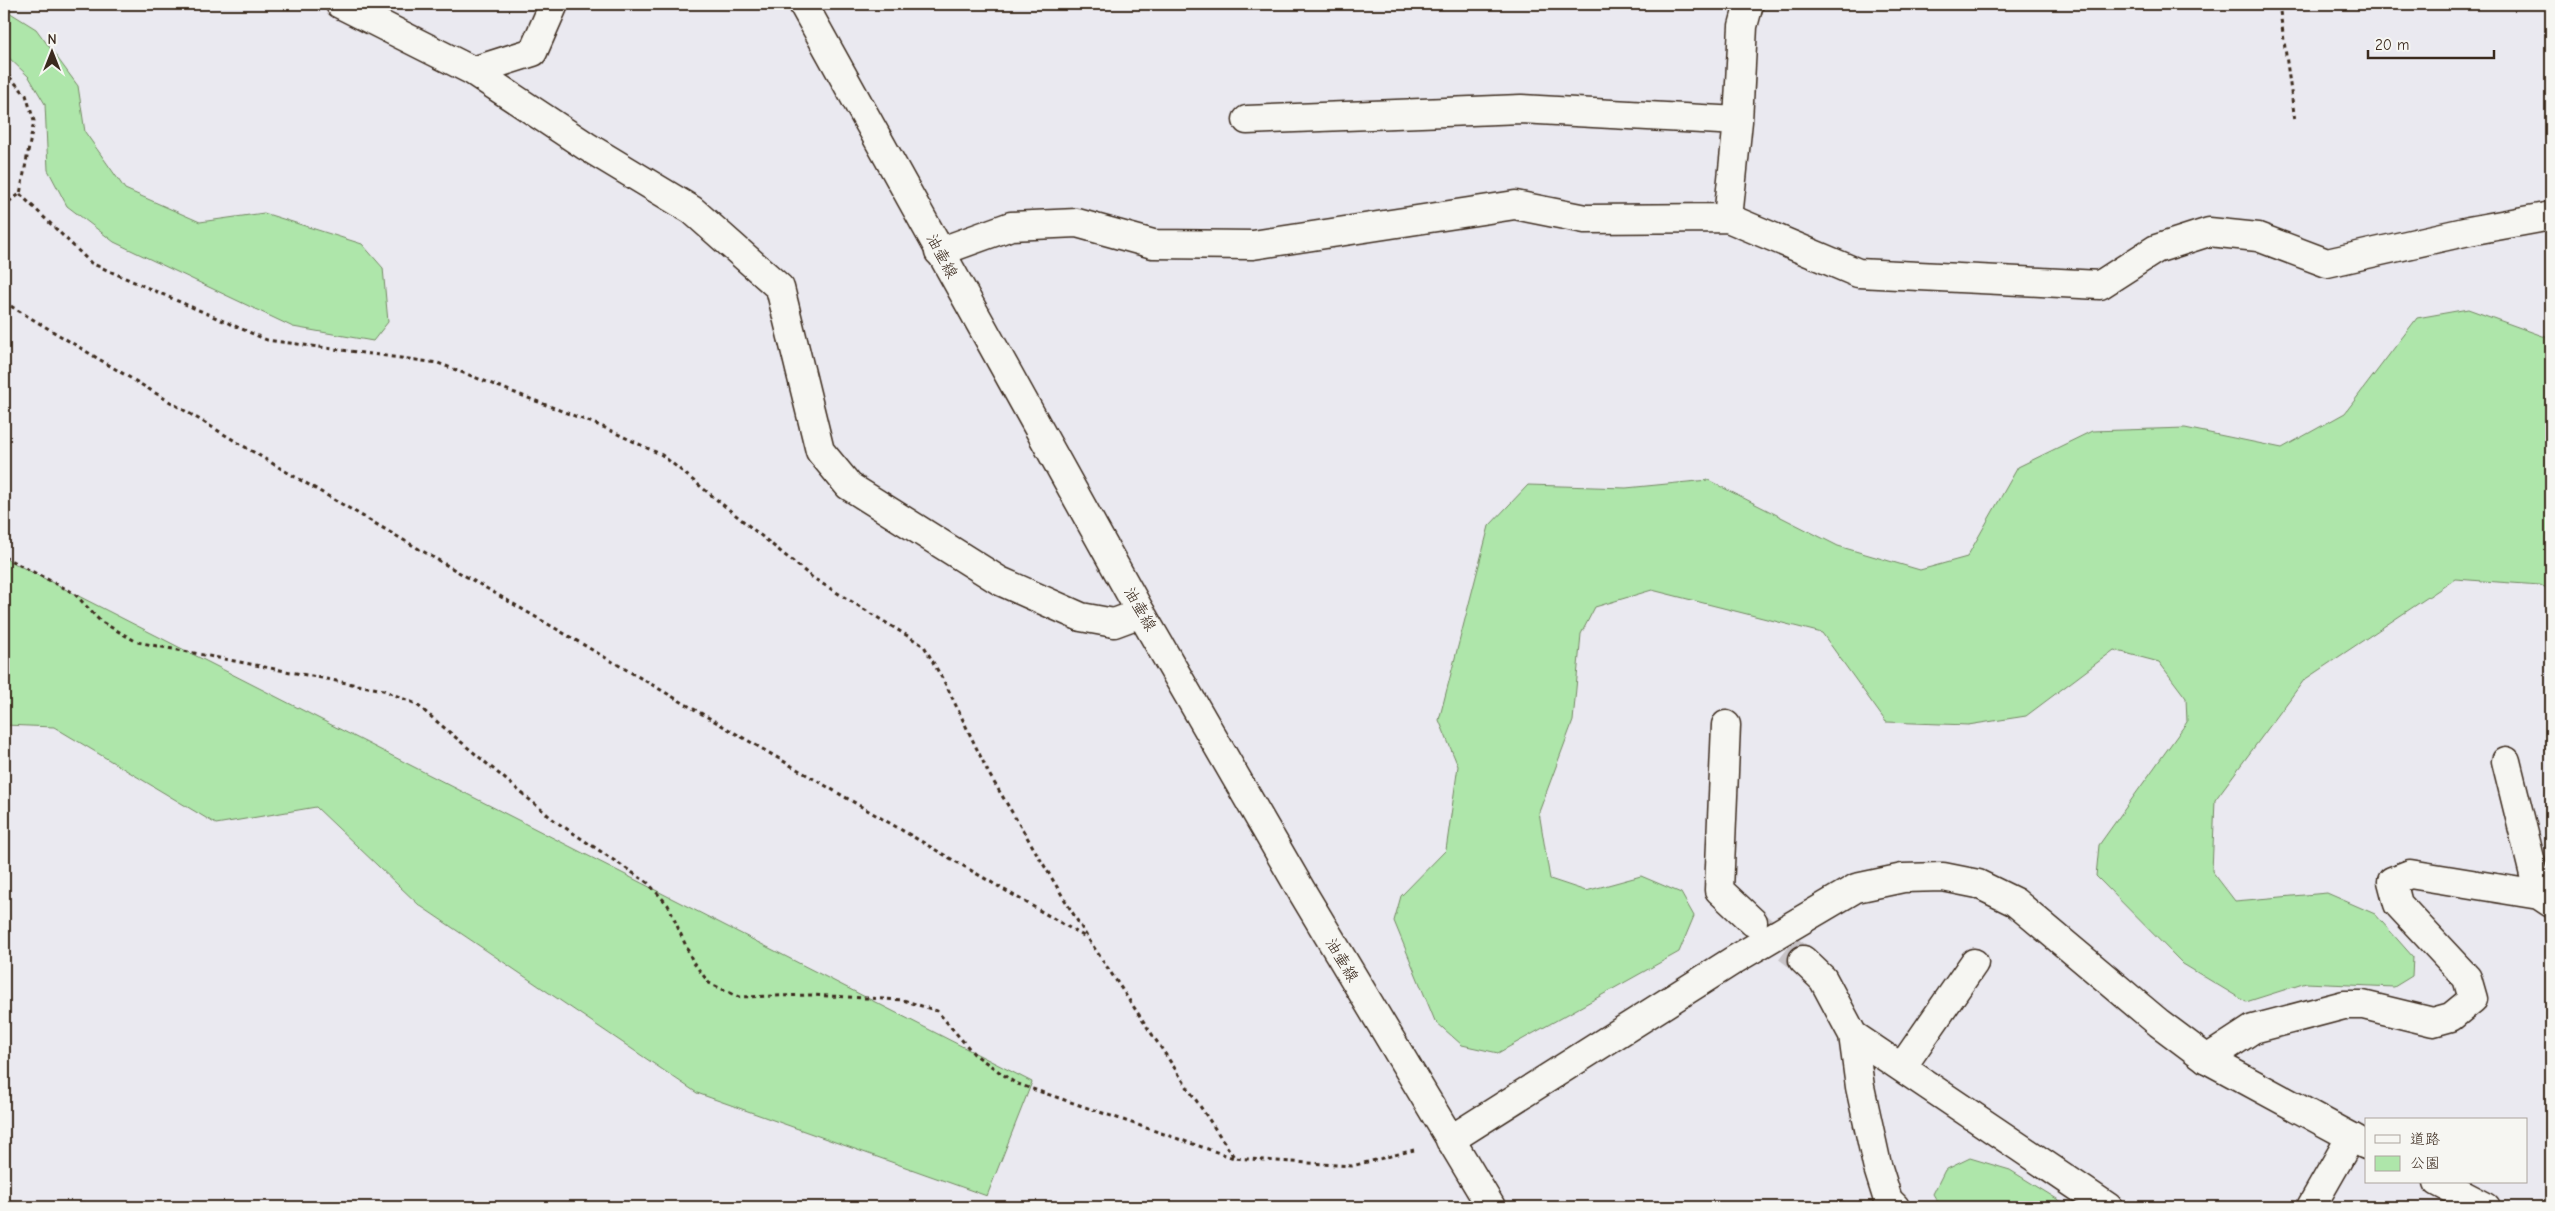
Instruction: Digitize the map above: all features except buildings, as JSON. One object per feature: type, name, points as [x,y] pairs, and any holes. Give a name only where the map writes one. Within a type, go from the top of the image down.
[{"type":"street","points":[[340,4],[473,71],[586,146],[692,210],[780,288],[820,451],[849,486],[1000,581],[1081,617],[1114,623],[1141,613]]},
{"type":"street","points":[[473,71],[533,52],[554,4]]},
{"type":"street","name":"油壷線","points":[[803,4],[1141,613],[1301,890],[1491,1207]]},
{"type":"street","points":[[1728,218],[1738,121],[1744,26],[1749,4]]},
{"type":"street","points":[[1247,120],[1521,109],[1738,121]]},
{"type":"street","points":[[939,252],[1011,226],[1077,223],[1153,244],[1253,245],[1515,205],[1585,219],[1728,218],[1858,273],[2100,285],[2156,249],[2209,232],[2258,237],[2327,263],[2469,231],[2551,216]]},
{"type":"street","points":[[1726,725],[1719,890],[1753,922]]},
{"type":"street","points":[[2207,1059],[2253,1029],[2344,1005],[2363,1005],[2433,1022],[2451,1017],[2473,999],[2467,978],[2398,904],[2392,881],[2410,874],[2545,899],[2506,761]]},
{"type":"street","points":[[1450,1140],[1810,914],[1856,888],[1903,878],[1943,877],[1978,884],[2015,902],[2159,1023],[2207,1059],[2359,1141],[2311,1207]]},
{"type":"street","points":[[1803,960],[1823,979],[1853,1035],[1860,1087],[1877,1165],[1888,1200],[1895,1207]]},
{"type":"street","points":[[1902,1067],[1974,963]]},
{"type":"street","points":[[1853,1035],[2108,1207]]},
{"type":"street","points":[[2442,1184],[2486,1207]]},
{"type":"path","points":[[2279,4],[2295,121]]},
{"type":"path","points":[[4,71],[26,95],[34,121],[20,194],[4,206]]},
{"type":"path","points":[[20,194],[91,263],[267,340],[438,363],[603,427],[662,455],[813,578],[924,646],[947,687],[989,774],[1089,940],[1234,1158]]},
{"type":"path","points":[[4,302],[294,476],[1089,940]]},
{"type":"path","points":[[4,557],[74,593],[100,621],[137,642],[383,690],[416,704],[555,821],[648,883],[668,904],[693,962],[710,983],[739,997],[810,995],[903,1000],[937,1011],[974,1054],[1016,1083],[1234,1158],[1352,1166],[1450,1140]]},
{"type":"green space","points":[[4,9],[36,29],[78,86],[85,132],[125,189],[200,222],[264,213],[362,244],[383,268],[388,322],[373,341],[293,327],[114,242],[67,206],[48,170],[45,104],[29,77],[4,53]]},
{"type":"green space","points":[[2468,309],[2551,339],[2551,590],[2540,585],[2455,579],[2304,680],[2215,800],[2212,871],[2235,901],[2327,893],[2375,914],[2413,957],[2412,976],[2394,987],[2306,983],[2246,1002],[2183,964],[2096,876],[2099,845],[2187,722],[2186,698],[2159,662],[2114,650],[2026,716],[1968,725],[1886,722],[1822,633],[1652,590],[1595,607],[1581,634],[1573,721],[1539,812],[1550,879],[1586,891],[1641,876],[1681,893],[1694,916],[1679,952],[1498,1053],[1462,1045],[1435,1021],[1394,921],[1401,896],[1446,850],[1458,766],[1439,720],[1489,526],[1528,485],[1626,488],[1708,480],[1838,546],[1920,570],[1967,557],[2018,467],[2092,431],[2185,428],[2282,448],[2345,413],[2417,318]]},
{"type":"green space","points":[[4,558],[1032,1082],[987,1196],[697,1093],[419,905],[316,807],[216,824],[54,727],[4,725]]},
{"type":"green space","points":[[1970,1158],[2010,1170],[2070,1207],[1941,1207],[1933,1194],[1945,1170]]},
{"type":"tunnel","points":[[1754,923],[1803,960]]}]
